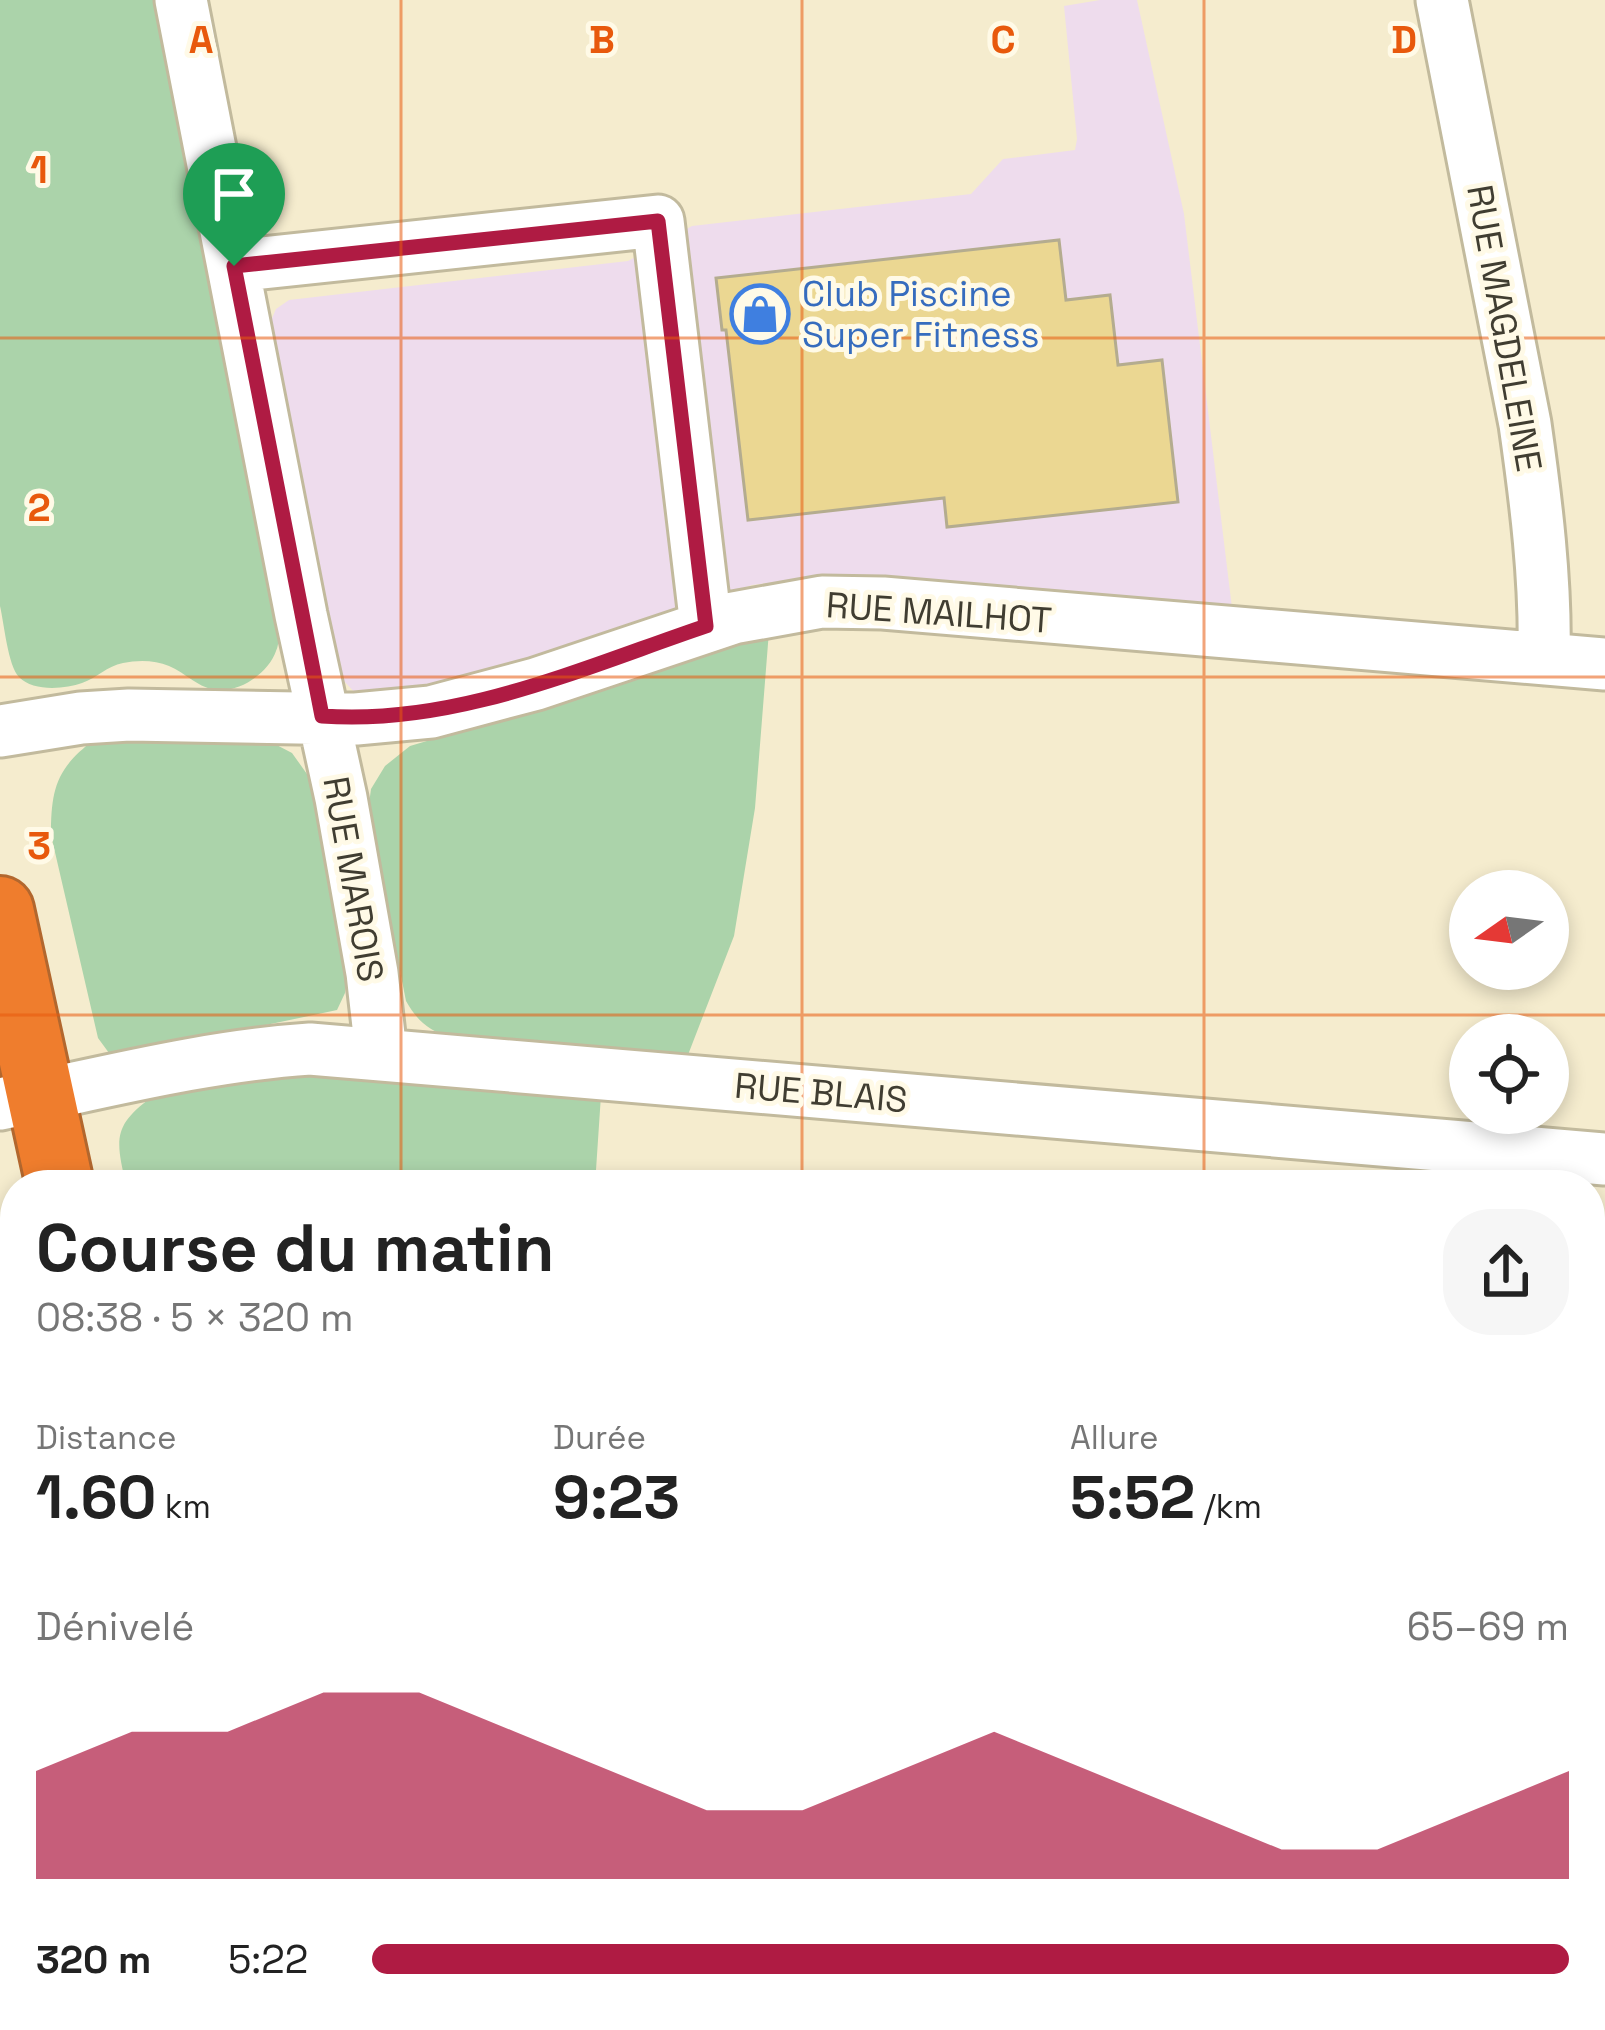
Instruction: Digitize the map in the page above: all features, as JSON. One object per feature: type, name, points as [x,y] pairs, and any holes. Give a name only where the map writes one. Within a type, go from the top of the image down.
[{"type":"highway","points":[[0,910],[20,1100],[53,1170]]},
{"type":"street","name":"RUE MAROIS","points":[[181,0],[341,798],[372,973],[378,1054]]},
{"type":"street","name":"RUE MAGDELEINE","points":[[1442,0],[1525,424],[1534,486],[1544,659]]},
{"type":"street","points":[[234,266],[658,221],[706,626]]},
{"type":"street","name":"RUE MAILHOT","points":[[0,731],[129,715],[394,717],[476,702],[706,626],[791,605],[850,601],[1605,664]]},
{"type":"street","name":"RUE BLAIS","points":[[20,1100],[254,1054],[310,1048],[1605,1159]]},
{"type":"shaded area","points":[[1137,0],[1184,214],[1232,608],[852,577],[784,581],[752,585],[508,670],[406,695],[356,694],[344,681],[336,665],[270,323],[276,309],[289,300],[628,261],[692,226],[971,194],[1003,159],[1075,150],[1064,6]]},
{"type":"green space","points":[[0,0],[155,0],[278,623],[272,659],[253,679],[236,688],[211,689],[169,666],[140,661],[117,665],[75,685],[41,687],[25,682],[12,664],[0,606]]},
{"type":"green space","points":[[769,631],[755,808],[734,936],[686,1060],[450,1038],[424,1024],[406,1001],[368,811],[371,789],[385,766],[410,746]]},
{"type":"green space","points":[[94,740],[267,740],[292,753],[307,774],[319,812],[349,965],[337,1010],[125,1055],[109,1053],[98,1038],[51,835],[58,781],[71,760]]},
{"type":"green space","points":[[289,1065],[601,1095],[596,1170],[123,1170],[120,1135],[130,1117],[152,1097]]},
{"type":"building","points":[[1059,240],[1066,300],[1110,295],[1118,365],[1162,360],[1178,502],[947,527],[944,498],[748,520],[716,278]]},
{"type":"place","name":"Club Piscine Super Fitness","points":[[760,314]]},
{"type":"route","points":[[658,221],[706,626],[476,702],[394,717],[322,716],[234,266],[658,221]]}]
